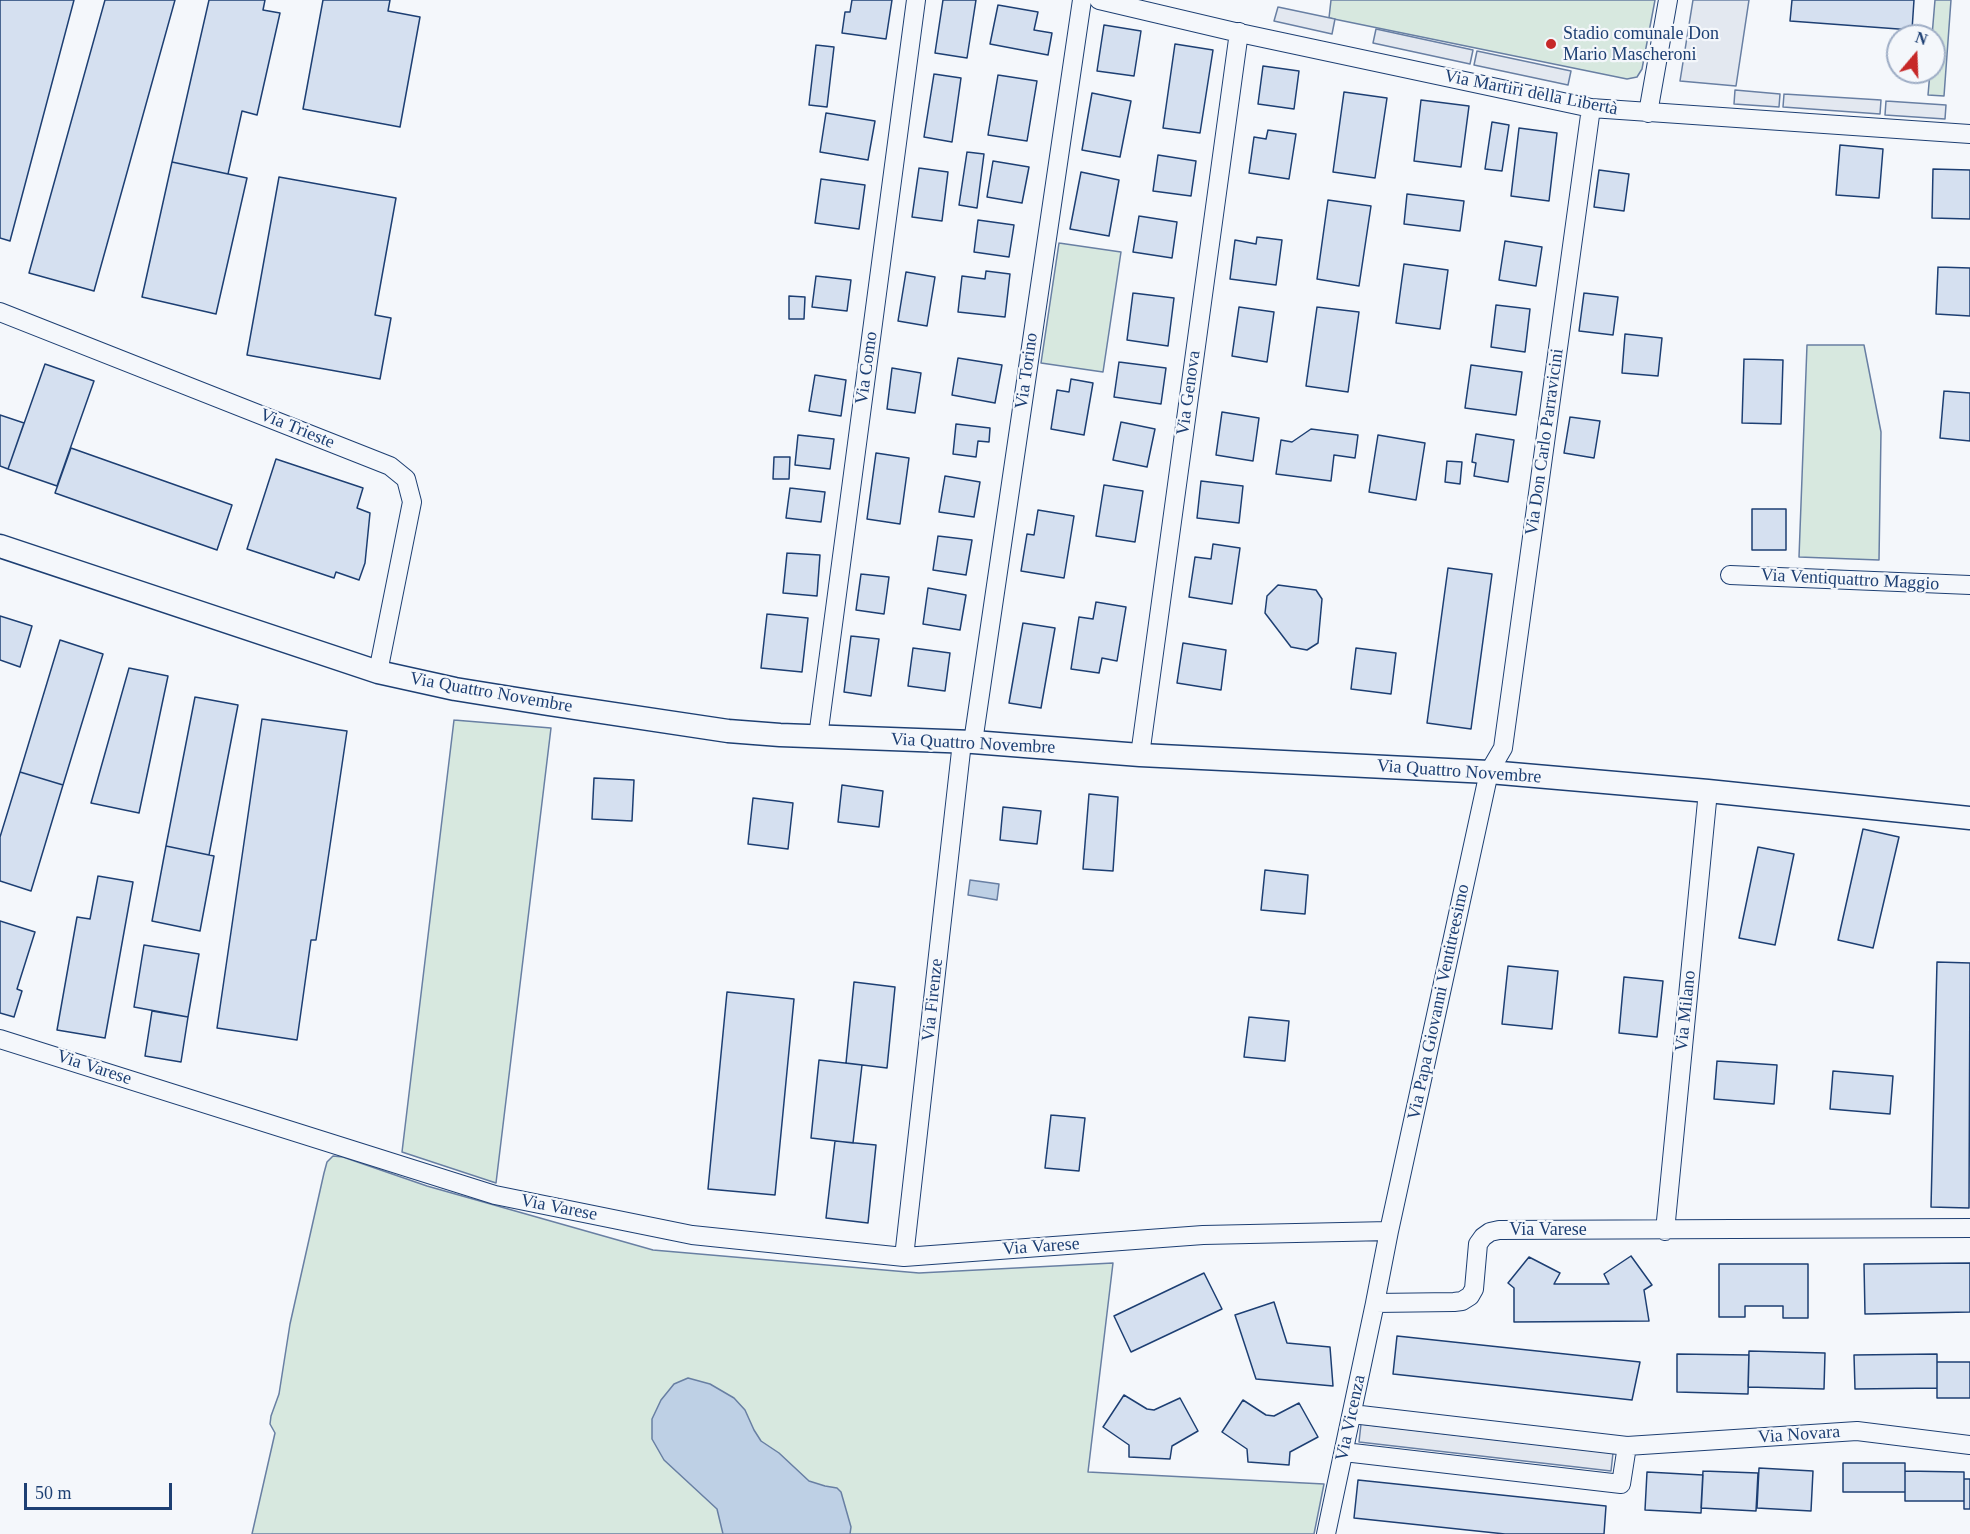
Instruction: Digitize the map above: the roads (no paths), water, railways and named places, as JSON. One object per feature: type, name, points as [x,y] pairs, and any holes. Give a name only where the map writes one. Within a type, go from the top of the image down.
[{"type":"street","name":"Via Como","points":[[818,737],[916,0]]},
{"type":"street","name":"Via Torino","points":[[967,742],[1082,0]]},
{"type":"street","name":"Via Martiri della Libertà","points":[[1099,0],[1591,108],[1970,134]]},
{"type":"street","points":[[1648,113],[1668,0]]},
{"type":"street","name":"Via Genova","points":[[1140,754],[1239,32]]},
{"type":"street","name":"Via Don Carlo Parravicini","points":[[1489,772],[1503,748],[1591,108]]},
{"type":"street","name":"Via Trieste","points":[[0,312],[390,466],[406,479],[412,502],[378,672]]},
{"type":"street","name":"Via Quattro Novembre","points":[[0,546],[378,672],[467,691],[641,718],[728,730],[818,737],[967,742],[1140,754],[1489,772],[1708,791],[1970,818]]},
{"type":"street","name":"Via Ventiquattro Maggio","points":[[1730,575],[1970,585]]},
{"type":"street","name":"Via Firenze","points":[[904,1257],[967,742]]},
{"type":"street","name":"Via Papa Giovanni Ventitreesimo","points":[[1389,1231],[1489,772]]},
{"type":"street","name":"Via Milano","points":[[1665,1231],[1708,791]]},
{"type":"street","name":"Via Varese","points":[[0,1039],[495,1195],[692,1235],[904,1257],[1203,1235],[1389,1231]]},
{"type":"street","name":"Via Varese","points":[[1375,1303],[1462,1301],[1470,1296],[1474,1289],[1478,1244],[1490,1232],[1499,1230],[1970,1228]]},
{"type":"street","points":[[1375,1303],[1389,1231]]},
{"type":"street","name":"Via Vicenza","points":[[1326,1534],[1375,1303]]},
{"type":"street","name":"Via Novara","points":[[1352,1414],[1627,1446],[1857,1431],[1970,1444]]},
{"type":"street","points":[[1344,1452],[1621,1484],[1627,1446]]},
{"type":"water","points":[[970,880],[999,884],[997,900],[968,895]]},
{"type":"water","points":[[688,1378],[710,1384],[734,1398],[745,1410],[761,1441],[779,1453],[809,1481],[837,1488],[841,1492],[851,1527],[850,1534],[723,1534],[717,1509],[664,1460],[652,1439],[652,1419],[661,1400],[674,1384]]},
{"type":"place","name":"Stadio comunale Don Mario Mascheroni","points":[[1551,44]]}]
